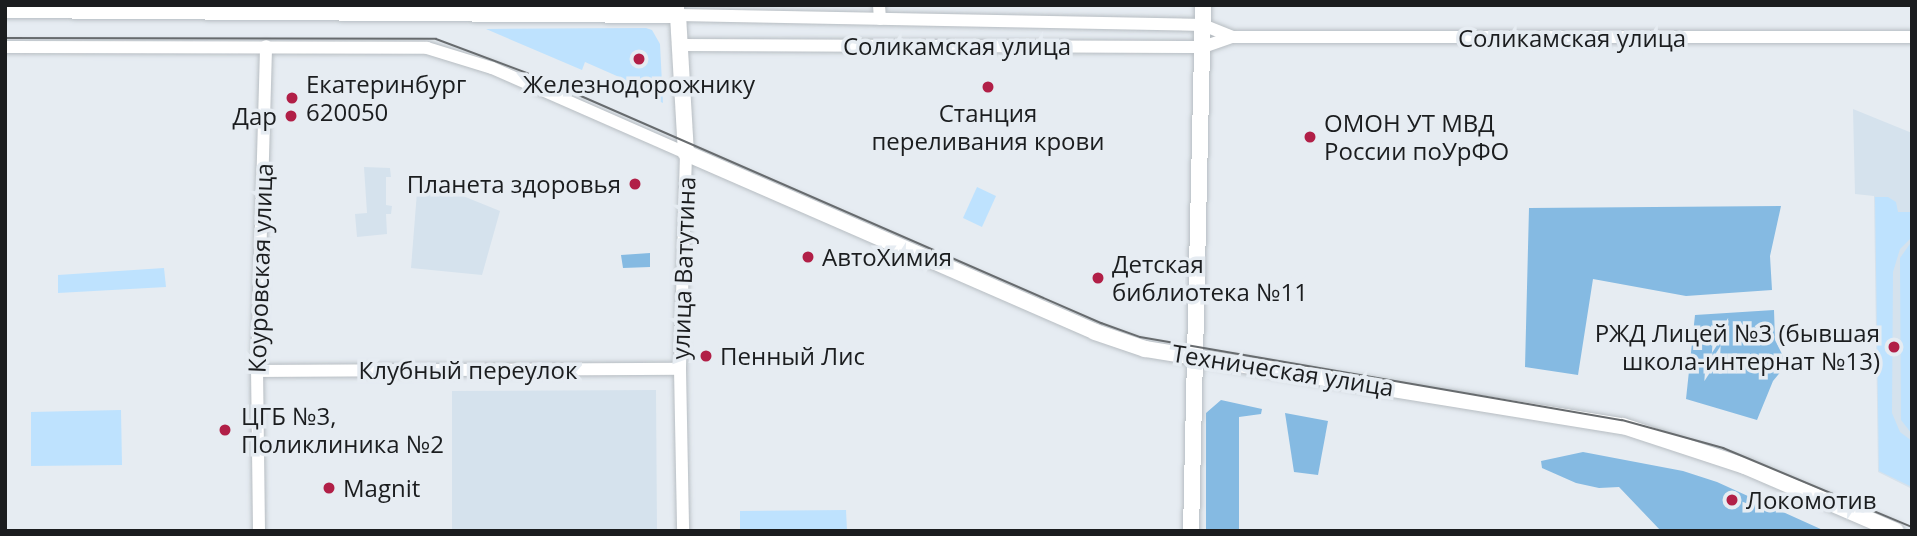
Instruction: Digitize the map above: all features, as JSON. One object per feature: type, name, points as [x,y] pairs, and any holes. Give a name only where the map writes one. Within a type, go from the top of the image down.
[{"type":"main road","points":[[1191,531],[1203,5]]},
{"type":"main road","points":[[5,10],[678,10]]},
{"type":"main road","name":"улица Ватутина","points":[[678,10],[687,153]]},
{"type":"main road","name":"Техническая улица","points":[[687,153],[1095,332],[1145,349],[1623,426],[1745,466],[1896,531]]},
{"type":"street","points":[[879,5],[880,19]]},
{"type":"street","name":"Соликамская улица","points":[[678,10],[880,19],[1203,25],[1232,37]]},
{"type":"street","name":"Соликамская улица","points":[[680,45],[1203,47],[1232,37],[1912,37]]},
{"type":"street","name":"Коуровская улица","points":[[259,531],[257,371],[266,46]]},
{"type":"street","points":[[5,47],[427,48],[457,55],[687,153]]},
{"type":"street","name":"улица Ватутина","points":[[683,531],[680,369],[687,153]]},
{"type":"street","name":"Клубный переулок","points":[[257,371],[680,369]]},
{"type":"shaded area","points":[[486,29],[652,30],[660,44],[663,103],[652,98],[651,91],[585,62],[582,70]]},
{"type":"shaded area","name":"РЖД Лицей №3 (бывшая школа-интернат №13)","points":[[1853,109],[1912,133],[1912,489],[1878,472],[1874,196],[1855,194]]},
{"type":"shaded area","points":[[364,167],[390,168],[391,177],[386,177],[386,205],[392,206],[391,214],[386,214],[387,234],[357,237],[355,214],[367,213]]},
{"type":"shaded area","points":[[977,187],[996,196],[982,227],[963,218]]},
{"type":"shaded area","points":[[417,192],[458,194],[500,211],[482,275],[411,268]]},
{"type":"shaded area","points":[[1875,197],[1888,197],[1896,202],[1898,212],[1912,212],[1912,237],[1900,249],[1893,272],[1892,413],[1900,432],[1912,441],[1912,487],[1879,471]]},
{"type":"shaded area","points":[[1781,206],[1770,256],[1772,290],[1686,296],[1593,279],[1578,375],[1525,367],[1529,208]]},
{"type":"shaded area","points":[[1912,241],[1912,434],[1901,420],[1900,258]]},
{"type":"shaded area","points":[[650,253],[650,267],[623,268],[621,255]]},
{"type":"shaded area","points":[[164,268],[166,287],[58,293],[58,275]]},
{"type":"shaded area","points":[[1774,310],[1775,340],[1787,364],[1773,381],[1757,420],[1686,399],[1695,315]]},
{"type":"shaded area","points":[[656,390],[657,531],[452,531],[452,391]]},
{"type":"shaded area","points":[[1221,400],[1262,409],[1261,414],[1239,417],[1239,531],[1206,531],[1206,413]]},
{"type":"shaded area","points":[[121,410],[122,465],[31,466],[31,412]]},
{"type":"shaded area","points":[[1285,413],[1328,421],[1318,475],[1294,472]]},
{"type":"shaded area","points":[[1583,452],[1683,471],[1717,482],[1825,531],[1661,531],[1619,487],[1599,488],[1576,483],[1542,468],[1541,461]]},
{"type":"shaded area","points":[[846,510],[847,531],[740,531],[740,511]]},
{"type":"tram line","points":[[5,38],[436,39],[535,76],[1101,323],[1140,337],[1622,420],[1723,448],[1912,527]]},
{"type":"place","name":"Железнодорожнику","points":[[639,59]]},
{"type":"place","name":"Станция переливания крови","points":[[988,87]]},
{"type":"place","name":"Екатеринбург 620050","points":[[292,98]]},
{"type":"place","name":"Дар","points":[[291,116]]},
{"type":"place","name":"ОМОН УТ МВД России поУрФО","points":[[1310,137]]},
{"type":"place","name":"Планета здоровья","points":[[635,184]]},
{"type":"place","name":"АвтоХимия","points":[[808,257]]},
{"type":"place","name":"Детская библиотека №11","points":[[1098,278]]},
{"type":"place","name":"РЖД Лицей №3 (бывшая школа-интернат №13)","points":[[1894,347]]},
{"type":"place","name":"Пенный Лис","points":[[706,356]]},
{"type":"place","name":"ЦГБ №3, Поликлиника №2","points":[[225,430]]},
{"type":"place","name":"Magnit","points":[[329,488]]},
{"type":"place","name":"Локомотив","points":[[1732,500]]}]
